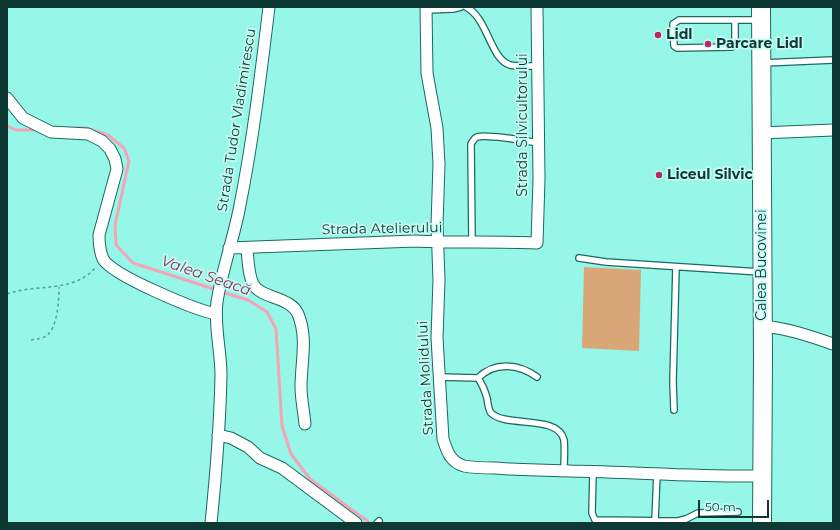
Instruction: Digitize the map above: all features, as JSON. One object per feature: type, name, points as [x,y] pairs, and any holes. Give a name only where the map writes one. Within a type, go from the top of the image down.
[{"type":"highway","name":"Calea Bucovinei","points":[[761,14],[762,523]]},
{"type":"street","name":"Strada Tudor Vladimirescu","points":[[211,523],[221,373],[216,314],[217,302],[240,207],[251,145],[269,7]]},
{"type":"street","name":"Strada Silvicultorului","points":[[537,7],[539,179],[537,244]]},
{"type":"street","name":"Strada Molidului","points":[[426,8],[427,74],[436,128],[439,164],[439,280],[437,338],[443,439],[448,454],[455,461],[465,466],[710,476],[762,476]]},
{"type":"street","points":[[7,98],[23,118],[47,129],[88,134],[102,141],[110,149],[115,159],[117,169],[98,241],[104,260],[126,278],[181,303],[216,314]]},
{"type":"street","points":[[761,133],[833,130]]},
{"type":"street","name":"Strada Atelierului","points":[[229,248],[415,241],[439,243],[472,242],[537,244]]},
{"type":"street","points":[[247,248],[253,285],[260,291],[293,307],[300,318],[304,337],[301,388],[305,424]]},
{"type":"street","points":[[762,326],[777,327],[833,344]]},
{"type":"street","points":[[218,435],[231,438],[248,447],[260,458],[282,468],[356,523]]},
{"type":"lane","points":[[426,8],[453,9],[461,7]]},
{"type":"lane","points":[[466,7],[471,9],[478,18],[502,60],[510,65],[538,66]]},
{"type":"lane","points":[[735,20],[735,42],[732,48],[677,48],[674,46],[673,24],[675,21],[735,20],[761,14]]},
{"type":"lane","points":[[760,63],[833,60]]},
{"type":"lane","points":[[472,242],[471,144],[474,139],[477,137],[491,137],[538,143]]},
{"type":"lane","points":[[579,258],[606,262],[762,272]]},
{"type":"lane","points":[[674,410],[673,381],[676,267]]},
{"type":"lane","points":[[439,377],[478,378],[483,373],[504,365],[522,368],[537,376]]},
{"type":"lane","points":[[478,378],[485,391],[489,408],[495,415],[505,419],[536,423],[555,428],[561,433],[564,440],[564,471]]},
{"type":"lane","points":[[593,472],[592,513],[595,520],[678,521],[686,519],[693,514],[703,512],[738,512]]},
{"type":"lane","points":[[655,521],[657,473]]},
{"type":"path","points":[[7,294],[29,288],[70,284],[94,270],[104,260]]},
{"type":"path","points":[[30,340],[48,335],[57,314],[59,286]]},
{"type":"shaded area","points":[[584,267],[641,270],[639,351],[582,348]]},
{"type":"waterway","name":"Valea Seacă","points":[[7,126],[16,130],[36,130]]},
{"type":"waterway","name":"Valea Seacă","points":[[74,128],[85,128],[108,135],[124,148],[129,161],[115,225],[116,245],[133,263],[217,290]]},
{"type":"waterway","name":"Valea Seacă","points":[[222,292],[248,300],[267,312],[276,329],[282,426],[291,454],[310,479],[370,523]]},
{"type":"place","name":"Lidl","points":[[658,35]]},
{"type":"place","name":"Parcare Lidl","points":[[708,44]]},
{"type":"place","name":"Liceul Silvic","points":[[659,175]]}]
